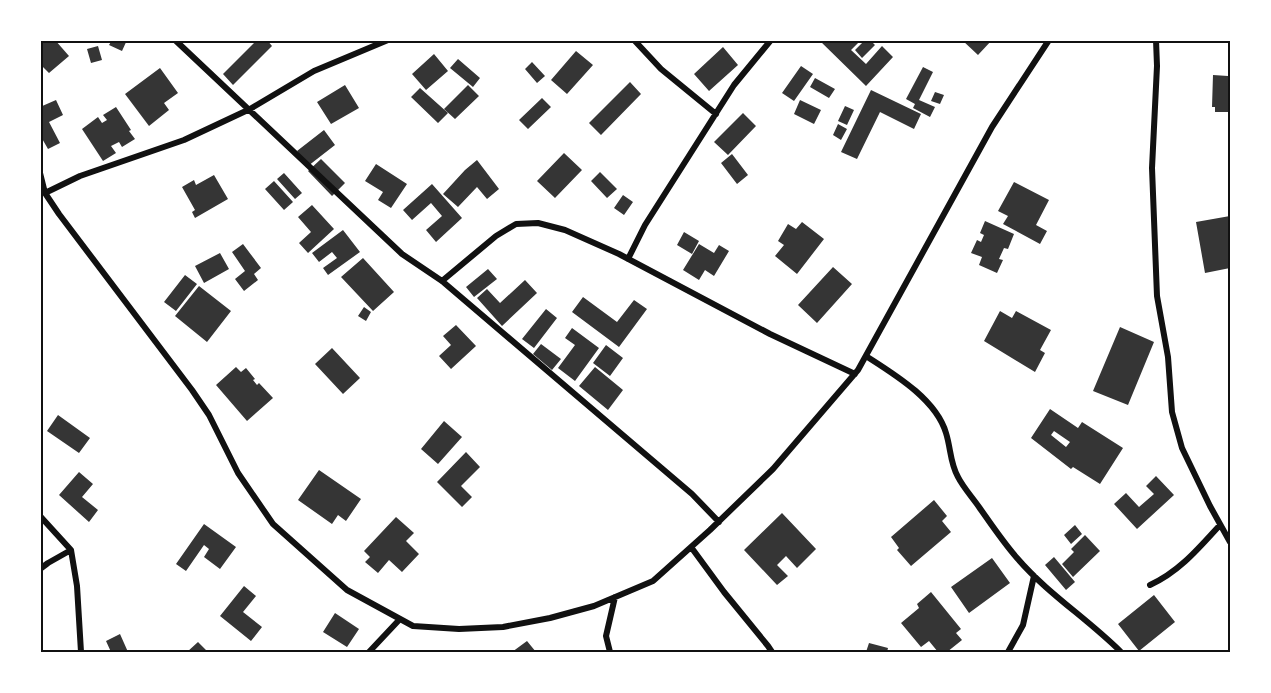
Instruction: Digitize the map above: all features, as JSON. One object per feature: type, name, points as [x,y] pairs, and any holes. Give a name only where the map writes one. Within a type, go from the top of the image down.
[{"type":"street","points":[[175,40],[402,254],[442,281],[692,494],[719,522]]},
{"type":"street","points":[[45,193],[80,176],[184,140],[250,109],[314,71],[388,40]]},
{"type":"street","points":[[634,40],[661,69],[716,114]]},
{"type":"street","points":[[628,259],[645,225],[734,85],[771,40]]},
{"type":"street","points":[[40,173],[45,193],[51,202],[203,406],[238,473],[273,524],[347,590],[413,626],[459,629],[503,627],[594,606],[653,581],[719,522],[773,469],[855,374],[992,127],[1049,40]]},
{"type":"street","points":[[1156,40],[1152,180],[1157,296],[1168,357],[1172,412],[1182,448],[1230,542]]},
{"type":"street","points":[[40,202],[51,202]]},
{"type":"street","points":[[442,281],[496,236],[516,224],[538,223],[565,230],[628,259],[770,334],[855,374]]},
{"type":"street","points":[[866,356],[914,389],[940,419],[946,434],[951,463],[958,478],[1017,558],[1047,590],[1080,614],[1121,652]]},
{"type":"street","points":[[40,516],[70,550],[77,586],[81,652]]},
{"type":"street","points":[[1150,585],[1164,579],[1182,565],[1221,525]]},
{"type":"street","points":[[691,547],[723,592],[771,652]]},
{"type":"street","points":[[40,569],[70,550]]},
{"type":"street","points":[[1008,652],[1023,625],[1034,576]]},
{"type":"street","points":[[610,652],[606,636],[615,597]]},
{"type":"street","points":[[369,652],[400,619]]},
{"type":"building","points":[[40,40],[55,40],[69,56],[49,73],[40,64]]},
{"type":"building","points":[[112,40],[127,40],[122,51],[109,45]]},
{"type":"building","points":[[257,40],[267,40],[272,46],[233,85],[223,74]]},
{"type":"building","points":[[819,40],[861,40],[851,50],[866,64],[882,46],[893,57],[866,86]]},
{"type":"building","points":[[865,40],[870,40],[875,45],[862,58],[855,50]]},
{"type":"building","points":[[962,40],[992,40],[978,55]]},
{"type":"building","points":[[98,46],[102,60],[91,63],[87,49]]},
{"type":"building","points":[[723,47],[738,65],[709,91],[694,74]]},
{"type":"building","points":[[576,51],[593,65],[567,94],[551,80]]},
{"type":"building","points":[[434,54],[448,71],[426,90],[412,74]]},
{"type":"building","points":[[458,59],[480,78],[473,87],[450,68]]},
{"type":"building","points":[[532,62],[545,76],[537,83],[525,69]]},
{"type":"building","points":[[801,66],[813,74],[794,101],[782,93]]},
{"type":"building","points":[[923,67],[933,72],[919,100],[935,107],[930,117],[913,108],[915,104],[906,99]]},
{"type":"building","points":[[160,68],[178,93],[164,103],[169,110],[149,126],[125,94]]},
{"type":"building","points":[[1213,75],[1228,76],[1230,112],[1215,112],[1215,107],[1212,107]]},
{"type":"building","points":[[815,78],[835,89],[829,98],[810,87]]},
{"type":"building","points":[[630,82],[641,94],[601,135],[589,123]]},
{"type":"building","points":[[345,85],[359,108],[331,124],[317,102]]},
{"type":"building","points":[[468,85],[479,96],[455,119],[444,109]]},
{"type":"building","points":[[420,88],[448,113],[438,123],[411,97]]},
{"type":"building","points":[[871,90],[921,114],[914,129],[880,112],[857,159],[841,152]]},
{"type":"building","points":[[935,92],[944,95],[940,104],[931,101]]},
{"type":"building","points":[[542,98],[551,107],[528,129],[519,120]]},
{"type":"building","points":[[56,100],[63,115],[49,122],[60,143],[48,149],[40,135],[40,107]]},
{"type":"building","points":[[800,100],[821,110],[814,124],[794,114]]},
{"type":"building","points":[[845,106],[854,110],[847,125],[838,121]]},
{"type":"building","points":[[116,107],[135,139],[122,147],[119,142],[111,146],[116,153],[103,161],[82,129],[98,117],[102,123],[107,120],[103,115]]},
{"type":"building","points":[[743,113],[756,126],[728,155],[714,142]]},
{"type":"building","points":[[838,124],[847,129],[841,140],[833,135]]},
{"type":"building","points":[[324,130],[335,145],[308,166],[297,151]]},
{"type":"building","points":[[564,153],[582,170],[555,198],[537,181]]},
{"type":"building","points":[[732,154],[748,175],[737,184],[721,163]]},
{"type":"building","points":[[321,159],[345,183],[332,196],[308,171]]},
{"type":"building","points":[[477,160],[499,189],[487,199],[477,187],[458,207],[443,194]]},
{"type":"building","points":[[376,164],[407,184],[391,208],[378,200],[383,192],[365,181]]},
{"type":"building","points":[[600,172],[617,189],[607,198],[591,181]]},
{"type":"building","points":[[284,173],[302,193],[295,199],[277,179]]},
{"type":"building","points":[[214,175],[228,199],[195,218],[192,212],[195,210],[182,187],[194,180],[196,185]]},
{"type":"building","points":[[274,181],[293,202],[284,210],[265,189]]},
{"type":"building","points":[[1014,182],[1049,200],[1036,225],[1047,231],[1040,244],[1003,224],[1008,216],[998,211]]},
{"type":"building","points":[[432,184],[462,218],[436,242],[426,230],[442,216],[431,203],[412,220],[403,210]]},
{"type":"building","points":[[623,195],[633,202],[624,215],[614,208]]},
{"type":"building","points":[[312,205],[334,229],[308,253],[299,243],[311,232],[298,217]]},
{"type":"building","points":[[1230,216],[1230,268],[1205,273],[1196,222]]},
{"type":"building","points":[[985,221],[1014,234],[1008,249],[1004,248],[999,259],[1003,260],[997,273],[979,265],[982,257],[971,253],[977,240],[981,242],[984,235],[980,233]]},
{"type":"building","points":[[802,222],[824,239],[797,274],[775,256],[784,245],[778,241],[788,224],[796,229]]},
{"type":"building","points":[[343,230],[360,252],[328,275],[323,268],[337,258],[332,252],[319,262],[312,253]]},
{"type":"building","points":[[684,232],[699,241],[692,254],[677,245]]},
{"type":"building","points":[[243,244],[261,268],[254,274],[258,280],[244,291],[235,279],[245,271],[232,252]]},
{"type":"building","points":[[699,244],[714,253],[719,245],[729,251],[714,276],[705,270],[699,280],[683,270]]},
{"type":"building","points":[[220,253],[229,269],[204,283],[195,266]]},
{"type":"building","points":[[363,258],[394,292],[373,311],[341,277]]},
{"type":"building","points":[[833,267],[852,284],[817,323],[798,305]]},
{"type":"building","points":[[488,269],[497,279],[474,297],[466,287]]},
{"type":"building","points":[[185,275],[197,284],[176,311],[164,302]]},
{"type":"building","points":[[525,280],[537,293],[502,326],[477,298],[487,289],[500,303]]},
{"type":"building","points":[[199,286],[231,311],[207,342],[175,316]]},
{"type":"building","points":[[583,297],[617,322],[634,300],[647,309],[619,347],[572,312]]},
{"type":"building","points":[[364,307],[371,312],[366,321],[358,316]]},
{"type":"building","points":[[546,309],[557,318],[534,348],[522,339]]},
{"type":"building","points":[[1000,311],[1012,318],[1016,311],[1051,330],[1040,350],[1045,353],[1035,372],[984,341]]},
{"type":"building","points":[[456,325],[476,346],[451,369],[439,356],[451,345],[443,336]]},
{"type":"building","points":[[1120,327],[1154,342],[1128,405],[1093,391]]},
{"type":"building","points":[[572,328],[599,348],[575,381],[558,368],[575,345],[565,338]]},
{"type":"building","points":[[541,344],[561,359],[552,370],[533,354]]},
{"type":"building","points":[[606,345],[623,358],[610,376],[593,363]]},
{"type":"building","points":[[332,348],[360,378],[343,394],[315,364]]},
{"type":"building","points":[[236,367],[241,372],[246,368],[257,385],[259,383],[273,398],[247,421],[216,385]]},
{"type":"building","points":[[595,367],[623,390],[608,410],[579,386]]},
{"type":"building","points":[[1050,409],[1078,428],[1082,422],[1123,448],[1100,484],[1073,467],[1071,469],[1031,438]],"holes":[[[1054,431],[1070,442],[1066,447],[1051,435]]]},
{"type":"building","points":[[58,415],[90,438],[79,453],[47,431]]},
{"type":"building","points":[[444,421],[462,437],[438,464],[421,449]]},
{"type":"building","points":[[466,452],[480,467],[461,486],[472,497],[462,507],[437,482]]},
{"type":"building","points":[[319,470],[361,499],[346,521],[338,515],[332,524],[298,500]]},
{"type":"building","points":[[79,472],[93,484],[82,497],[98,510],[89,522],[59,495]]},
{"type":"building","points":[[1156,476],[1174,495],[1137,529],[1114,504],[1126,493],[1139,507],[1154,494],[1146,486]]},
{"type":"building","points":[[934,500],[947,516],[942,521],[951,532],[911,566],[897,550],[899,548],[891,537]]},
{"type":"building","points":[[782,513],[816,549],[797,568],[786,556],[777,565],[788,576],[777,585],[744,550]]},
{"type":"building","points":[[396,517],[414,533],[406,541],[419,554],[402,572],[389,560],[378,573],[365,562],[370,557],[364,551]]},
{"type":"building","points":[[204,524],[236,547],[220,569],[204,557],[209,549],[204,545],[186,571],[176,564]]},
{"type":"building","points":[[1075,525],[1082,534],[1071,544],[1064,535]]},
{"type":"building","points":[[1085,535],[1100,551],[1073,577],[1062,564],[1074,552],[1071,549]]},
{"type":"building","points":[[1054,557],[1075,582],[1066,590],[1045,565]]},
{"type":"building","points":[[992,558],[1010,583],[969,613],[951,587]]},
{"type":"building","points":[[244,586],[256,596],[243,612],[262,627],[251,641],[220,616]]},
{"type":"building","points":[[931,592],[961,629],[956,633],[962,640],[947,652],[938,652],[929,641],[921,647],[901,623],[919,608],[917,604]]},
{"type":"building","points":[[1154,595],[1175,622],[1139,651],[1118,624]]},
{"type":"building","points":[[335,613],[359,629],[347,647],[323,632]]},
{"type":"building","points":[[120,634],[128,652],[111,652],[106,641]]},
{"type":"building","points":[[527,641],[536,652],[512,652]]},
{"type":"building","points":[[198,642],[208,652],[187,652]]},
{"type":"building","points":[[869,643],[888,648],[887,652],[866,652]]}]
